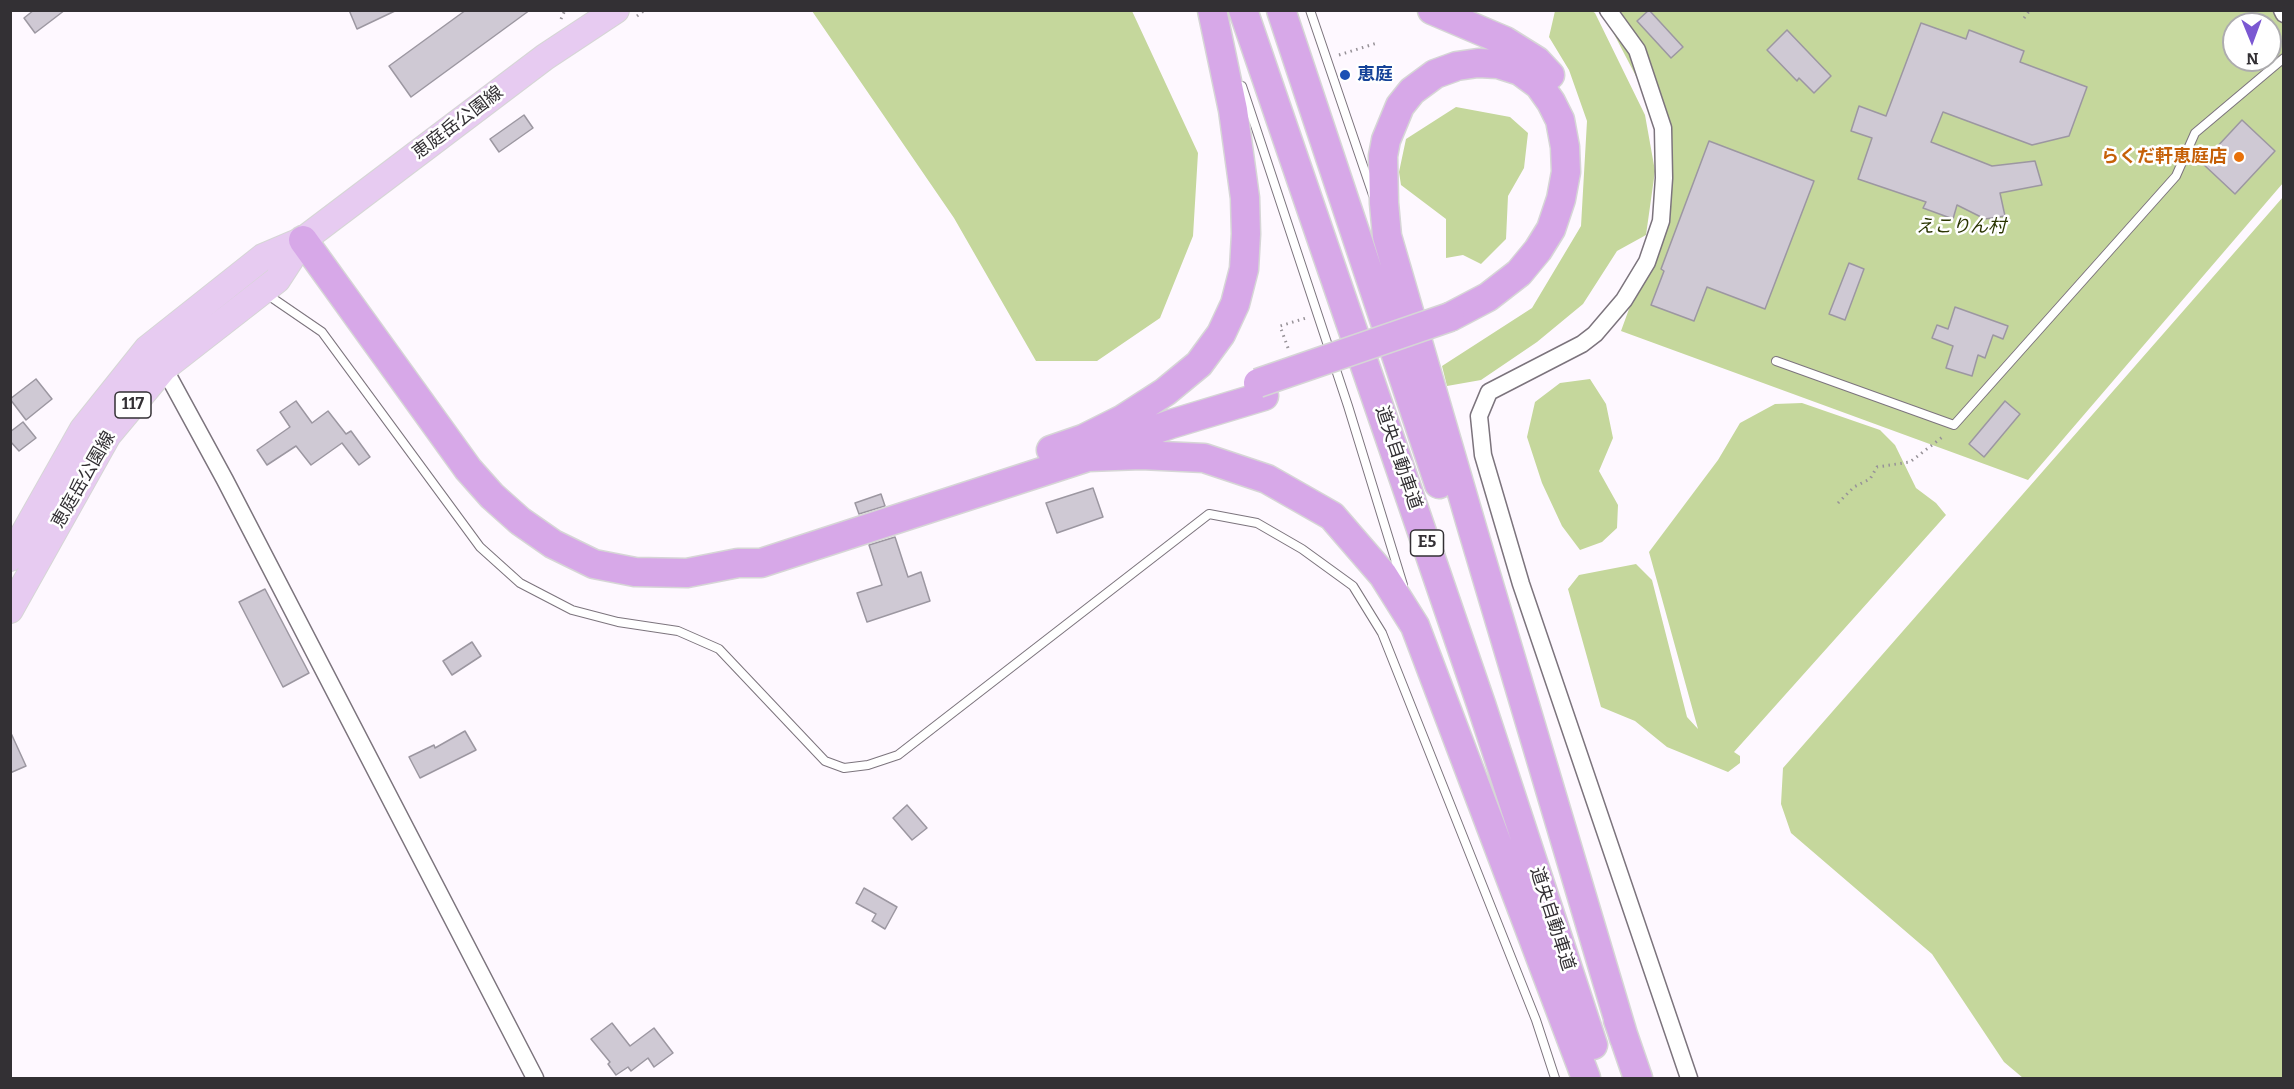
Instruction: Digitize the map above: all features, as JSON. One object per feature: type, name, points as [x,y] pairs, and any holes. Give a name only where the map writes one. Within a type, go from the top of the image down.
[{"type":"highway","points":[[1086,448],[1123,419],[1165,392],[1199,364],[1221,334],[1235,304],[1244,270],[1245,198],[1233,110],[1212,10]]},
{"type":"highway","name":"道央自動車道","points":[[1243,10],[1482,704],[1604,1078]]},
{"type":"highway","name":"道央自動車道","points":[[1281,10],[1638,1078]]},
{"type":"highway","points":[[303,240],[468,470],[520,521],[553,544],[594,564],[635,572],[687,573],[738,563],[761,563],[1086,448],[1451,324],[1498,307],[1521,292],[1538,277],[1560,246],[1573,215],[1578,190],[1579,140],[1573,114],[1558,83],[1537,61],[1505,41],[1432,10]]},
{"type":"highway","points":[[1451,324],[1519,273],[1538,250],[1551,229],[1561,199],[1566,172],[1566,147],[1560,120],[1551,102],[1539,85],[1520,71],[1498,64],[1478,63],[1457,66],[1435,74],[1412,91],[1400,106],[1386,140],[1383,180],[1387,236],[1624,1038]]},
{"type":"highway","points":[[1086,448],[1141,455],[1204,458],[1267,479],[1332,516],[1383,575],[1415,626],[1586,1078]]},
{"type":"main road","name":"恵庭岳公園線","points":[[10,558],[83,429],[147,349],[263,257],[303,240],[545,57],[616,10]]},
{"type":"main road","name":"恵庭岳公園線","points":[[10,610],[108,435],[164,368],[277,280],[303,240]]},
{"type":"street","points":[[1608,10],[1637,50],[1663,128],[1664,178],[1661,221],[1641,271],[1624,300],[1595,334],[1582,345],[1489,392],[1479,416],[1483,455],[1521,584],[1689,1078]]},
{"type":"street","points":[[164,368],[225,480],[535,1078]]},
{"type":"lane","points":[[1217,10],[1232,56]]},
{"type":"lane","points":[[1310,10],[1387,236]]},
{"type":"lane","points":[[1776,361],[1954,425],[2176,176],[2194,133],[2283,58]]},
{"type":"lane","points":[[1239,78],[1348,406],[1415,626]]},
{"type":"lane","points":[[263,291],[322,332],[480,547],[520,583],[572,610],[618,621],[678,631],[719,649],[825,761],[844,768],[868,765],[898,755],[1209,514],[1257,523],[1302,549],[1353,586],[1382,633],[1536,1020],[1555,1078]]},
{"type":"path","points":[[2024,18],[2030,10]]},
{"type":"path","points":[[1335,57],[1377,43]]},
{"type":"path","points":[[1292,358],[1280,326],[1307,318]]},
{"type":"path","points":[[1838,503],[1854,487],[1870,479],[1877,467],[1910,462],[1940,440],[1954,425]]},
{"type":"green space","points":[[812,11],[1132,11],[1198,153],[1193,236],[1160,318],[1097,361],[1036,361],[954,218]]},
{"type":"green space","points":[[1555,11],[1592,11],[1595,13],[1645,115],[1655,171],[1646,235],[1617,251],[1583,304],[1537,342],[1481,380],[1447,386],[1442,366],[1532,308],[1581,226],[1587,121],[1569,70],[1549,37]]},
{"type":"green space","name":"えこりん村","points":[[1602,11],[2280,11],[2222,12],[2222,72],[2282,72],[2282,14],[2284,17],[2283,183],[2028,480],[1621,331],[1661,221],[1663,128]]},
{"type":"green space","points":[[1456,107],[1510,117],[1528,133],[1524,168],[1508,196],[1506,239],[1481,264],[1463,255],[1446,258],[1446,219],[1401,185],[1399,172],[1406,139]]},
{"type":"green space","points":[[2283,197],[2283,1078],[2023,1078],[2004,1062],[1932,954],[1791,833],[1781,804],[1783,768]]},
{"type":"green space","points":[[1590,379],[1606,404],[1613,438],[1599,471],[1618,505],[1617,528],[1602,542],[1580,550],[1562,526],[1542,483],[1527,437],[1535,402],[1560,383]]},
{"type":"green space","points":[[1802,403],[1880,430],[1895,445],[1916,488],[1936,503],[1946,515],[1734,752],[1740,756],[1740,763],[1728,772],[1667,747],[1635,721],[1601,707],[1568,589],[1579,575],[1636,564],[1652,580],[1687,717],[1698,729],[1649,552],[1718,460],[1740,423],[1775,404]]},
{"type":"building","points":[[34,10],[65,10],[35,33],[24,18]]},
{"type":"building","points":[[349,10],[397,10],[357,29]]},
{"type":"building","points":[[466,10],[530,10],[411,97],[389,66]]},
{"type":"building","points":[[1649,10],[1683,47],[1671,58],[1637,21]]},
{"type":"building","points":[[1921,23],[1966,39],[1969,30],[2024,51],[2020,62],[2087,87],[2069,136],[2032,145],[1943,112],[1931,142],[1992,166],[2035,161],[2042,185],[2000,193],[2005,216],[1985,219],[1957,205],[1953,219],[1923,208],[1926,202],[1858,179],[1872,138],[1851,131],[1859,106],[1886,116]]},
{"type":"building","points":[[1787,30],[1831,76],[1814,93],[1799,78],[1797,81],[1767,50]]},
{"type":"building","points":[[524,115],[533,128],[499,152],[490,139]]},
{"type":"building","name":"らくだ軒恵庭店","points":[[2242,120],[2275,151],[2235,194],[2202,163]]},
{"type":"building","points":[[1709,141],[1814,181],[1765,309],[1707,287],[1694,321],[1651,305],[1664,271],[1661,269]]},
{"type":"building","points":[[1849,263],[1864,269],[1845,320],[1829,314]]},
{"type":"building","points":[[1955,307],[2008,326],[2003,339],[1993,335],[1985,358],[1978,355],[1972,376],[1946,368],[1953,346],[1932,338],[1937,325],[1948,329]]},
{"type":"building","points":[[36,379],[52,399],[26,420],[10,399]]},
{"type":"building","points":[[296,401],[312,423],[328,411],[346,434],[351,431],[370,457],[359,465],[342,443],[311,465],[296,446],[267,465],[257,450],[290,427],[280,412]]},
{"type":"building","points":[[2005,401],[2020,414],[1984,457],[1969,444]]},
{"type":"building","points":[[23,422],[36,438],[19,451],[10,441],[10,432]]},
{"type":"building","points":[[1093,488],[1103,517],[1057,533],[1046,503]]},
{"type":"building","points":[[881,494],[885,506],[859,514],[855,503]]},
{"type":"building","points":[[895,537],[908,577],[921,572],[930,601],[867,622],[857,593],[882,585],[869,545]]},
{"type":"building","points":[[265,589],[309,673],[283,687],[239,602]]},
{"type":"building","points":[[472,642],[481,656],[452,675],[443,661]]},
{"type":"building","points":[[10,731],[26,766],[10,773]]},
{"type":"building","points":[[465,731],[476,750],[420,778],[409,757],[434,745],[435,748]]},
{"type":"building","points":[[907,805],[927,828],[912,840],[893,818]]},
{"type":"building","points":[[864,888],[897,907],[885,929],[872,921],[876,914],[856,903]]},
{"type":"building","points":[[612,1023],[630,1046],[654,1028],[673,1053],[654,1067],[648,1058],[631,1071],[628,1067],[616,1075],[608,1064],[610,1062],[591,1039]]},
{"type":"place","name":"恵庭","points":[[1345,75]]},
{"type":"place","name":"らくだ軒恵庭店","points":[[2239,157]]}]
